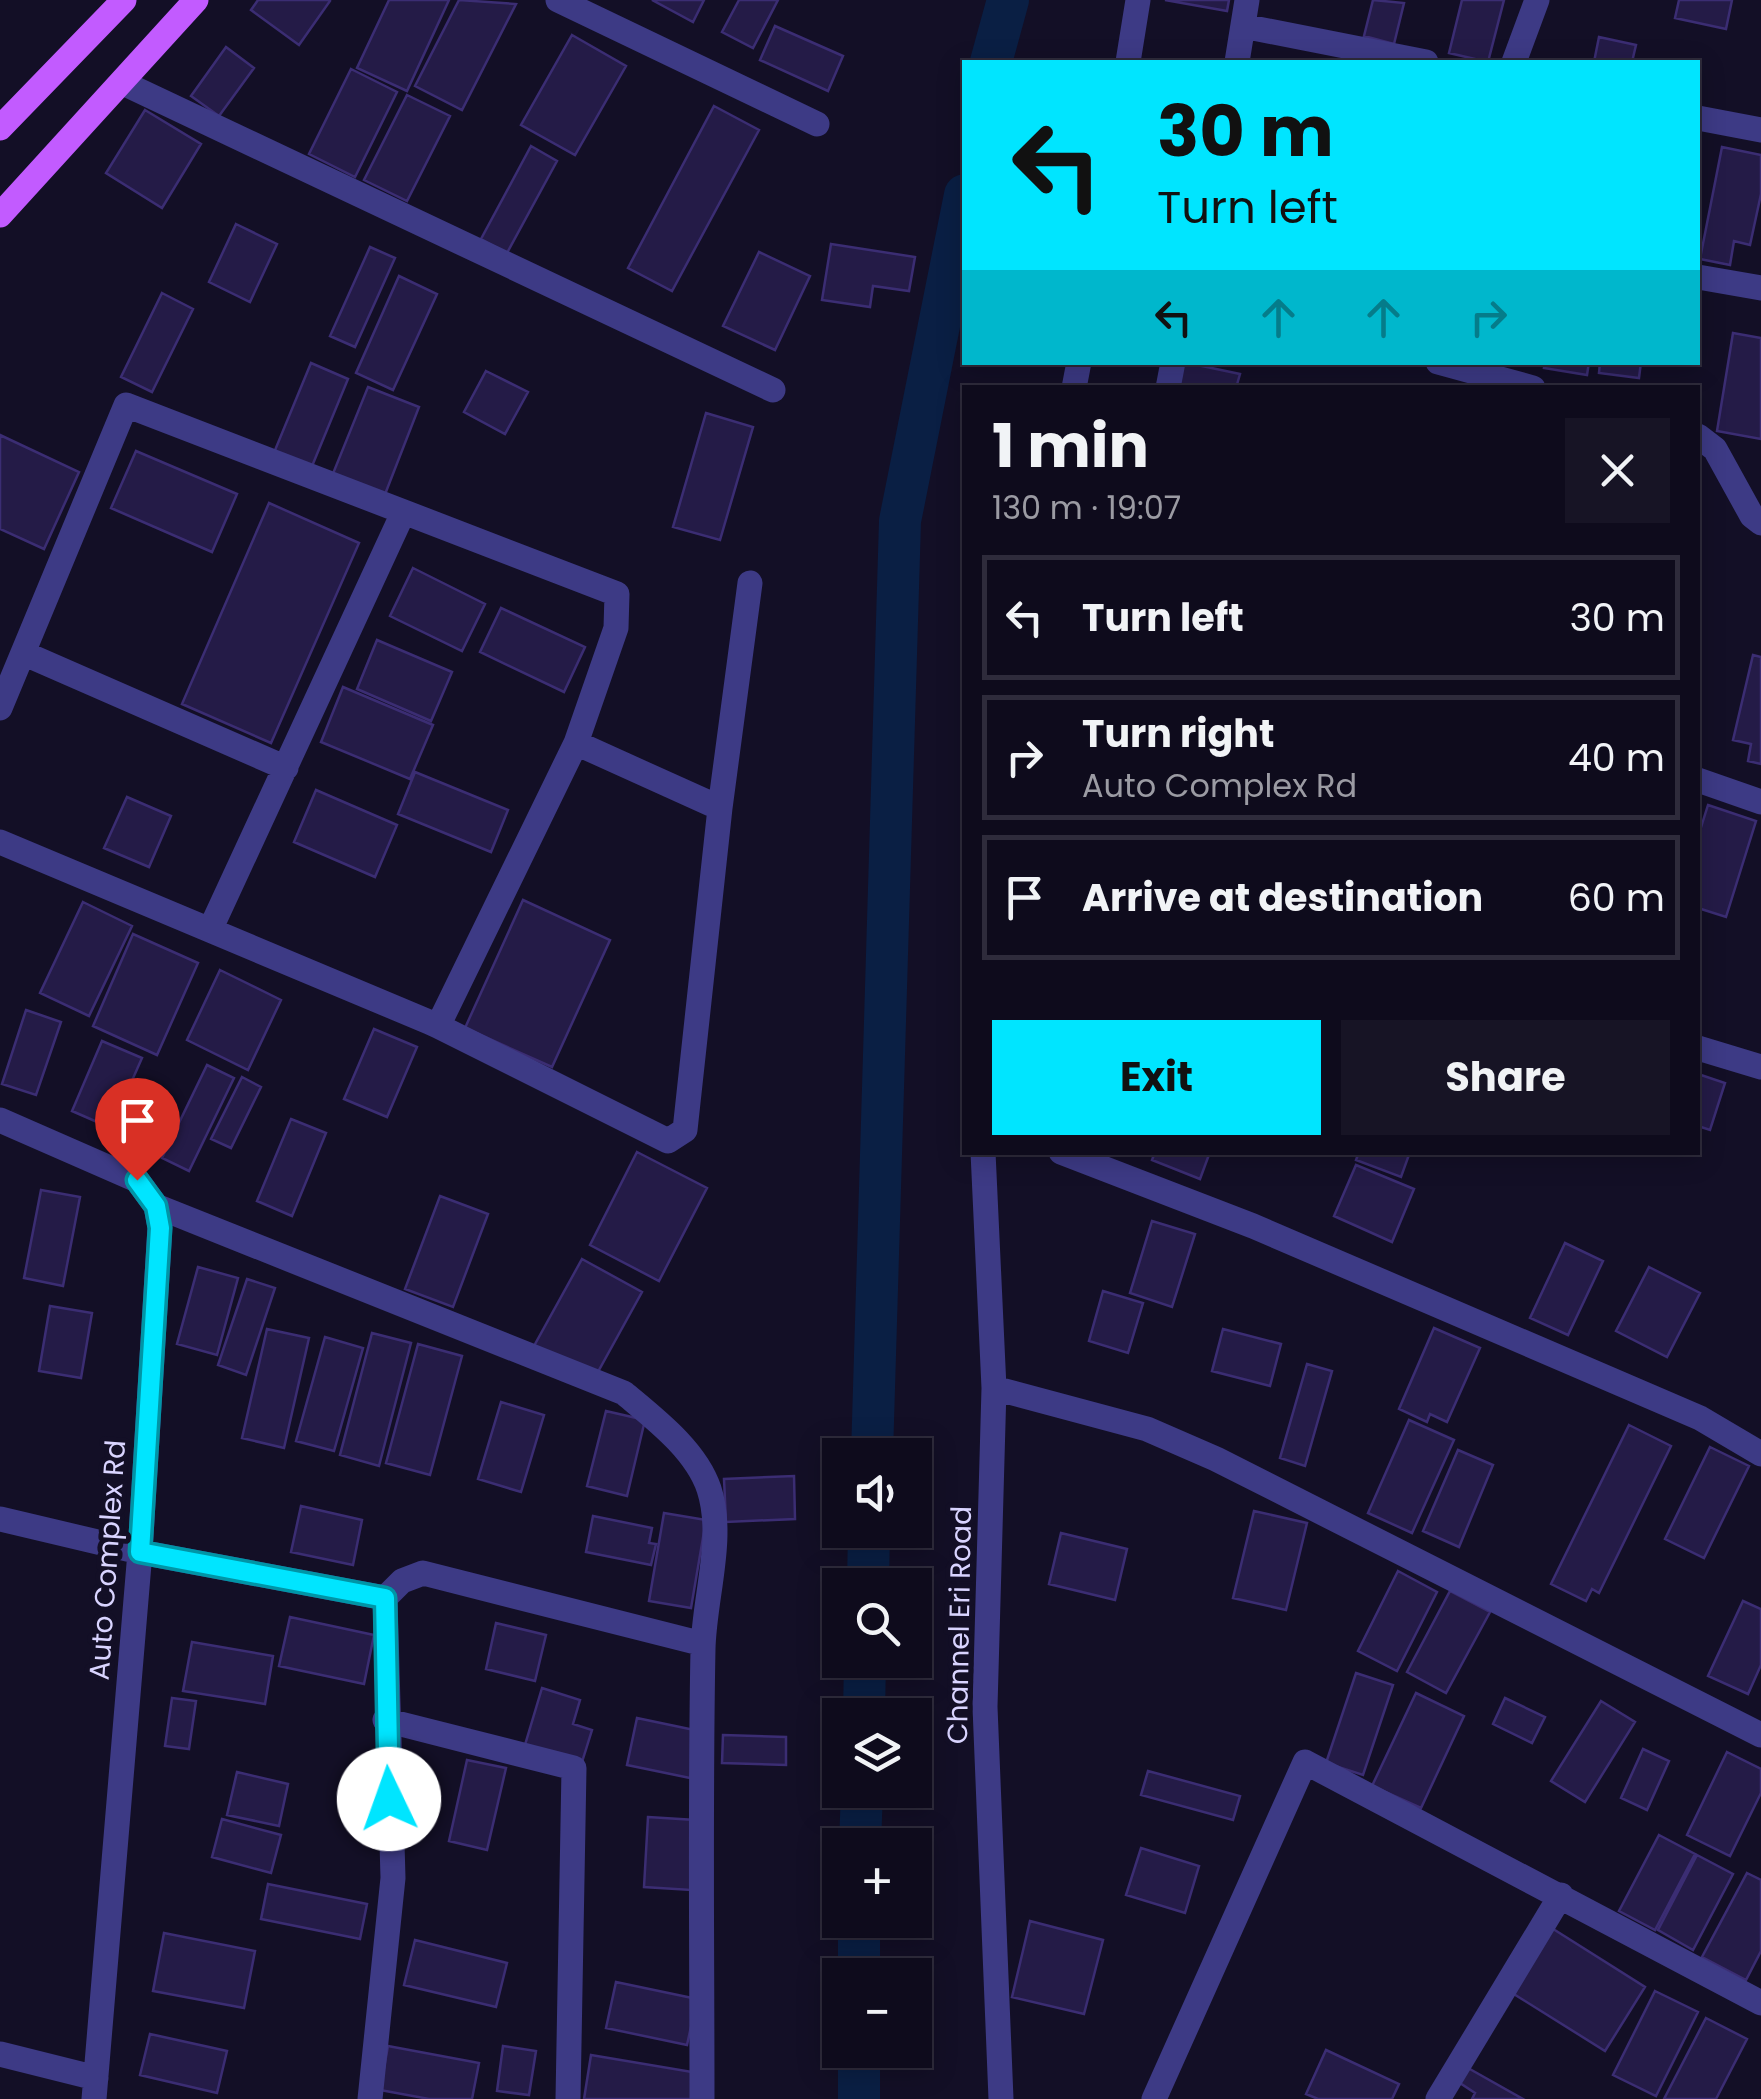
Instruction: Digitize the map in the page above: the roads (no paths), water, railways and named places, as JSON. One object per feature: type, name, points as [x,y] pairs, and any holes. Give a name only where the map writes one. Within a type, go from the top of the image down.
[{"type":"main road","points":[[0,128],[124,0]]},
{"type":"main road","points":[[0,215],[196,0]]},
{"type":"street","points":[[558,0],[817,124]]},
{"type":"street","points":[[1128,60],[1138,0]]},
{"type":"street","points":[[1515,60],[1538,0]]},
{"type":"street","points":[[1237,60],[1245,13],[1419,60]]},
{"type":"street","points":[[122,82],[773,390]]},
{"type":"street","points":[[1700,118],[1761,130]]},
{"type":"street","points":[[1700,277],[1761,288]]},
{"type":"street","points":[[1449,365],[1522,385]]},
{"type":"street","points":[[0,708],[126,405],[617,594],[616,628],[576,743],[438,1026]]},
{"type":"street","points":[[1700,438],[1715,449],[1752,516],[1761,524]]},
{"type":"street","points":[[210,930],[404,513]]},
{"type":"street","points":[[0,842],[438,1026],[668,1141],[678,1138],[684,1130],[750,583]]},
{"type":"street","points":[[23,653],[286,768]]},
{"type":"street","points":[[576,743],[720,808]]},
{"type":"street","points":[[1700,781],[1761,802]]},
{"type":"street","points":[[1700,1049],[1761,1067]]},
{"type":"street","points":[[0,1120],[137,1180],[156,1206],[624,1393],[660,1423],[708,1488],[714,1518],[703,1644],[702,2099]]},
{"type":"street","name":"Channel Eri Road","points":[[984,1155],[994,1388],[986,1708],[1001,2099]]},
{"type":"street","points":[[1069,1155],[1253,1226],[1647,1395],[1700,1418],[1761,1454]]},
{"type":"street","name":"Auto Complex Rd","points":[[95,2089],[140,1552],[160,1228],[156,1206]]},
{"type":"street","points":[[994,1388],[1147,1429],[1216,1459],[1761,1734]]},
{"type":"street","points":[[0,1519],[140,1552],[385,1598]]},
{"type":"street","points":[[370,2099],[393,1878],[385,1720],[385,1598],[402,1581],[423,1574],[703,1644]]},
{"type":"street","points":[[385,1720],[574,1768],[568,2099]]},
{"type":"street","points":[[1154,2099],[1305,1762],[1761,2002]]},
{"type":"street","points":[[1438,2099],[1561,1894]]},
{"type":"street","points":[[0,2054],[95,2089]]},
{"type":"waterway","points":[[992,60],[1008,0]]},
{"type":"waterway","points":[[873,1438],[900,521],[962,210]]},
{"type":"waterway","points":[[868,1568],[869,1548]]},
{"type":"waterway","points":[[864,1698],[865,1678]]},
{"type":"waterway","points":[[861,1808],[861,1828]]},
{"type":"waterway","points":[[859,1938],[859,1958]]},
{"type":"waterway","points":[[859,2068],[859,2099]]}]
